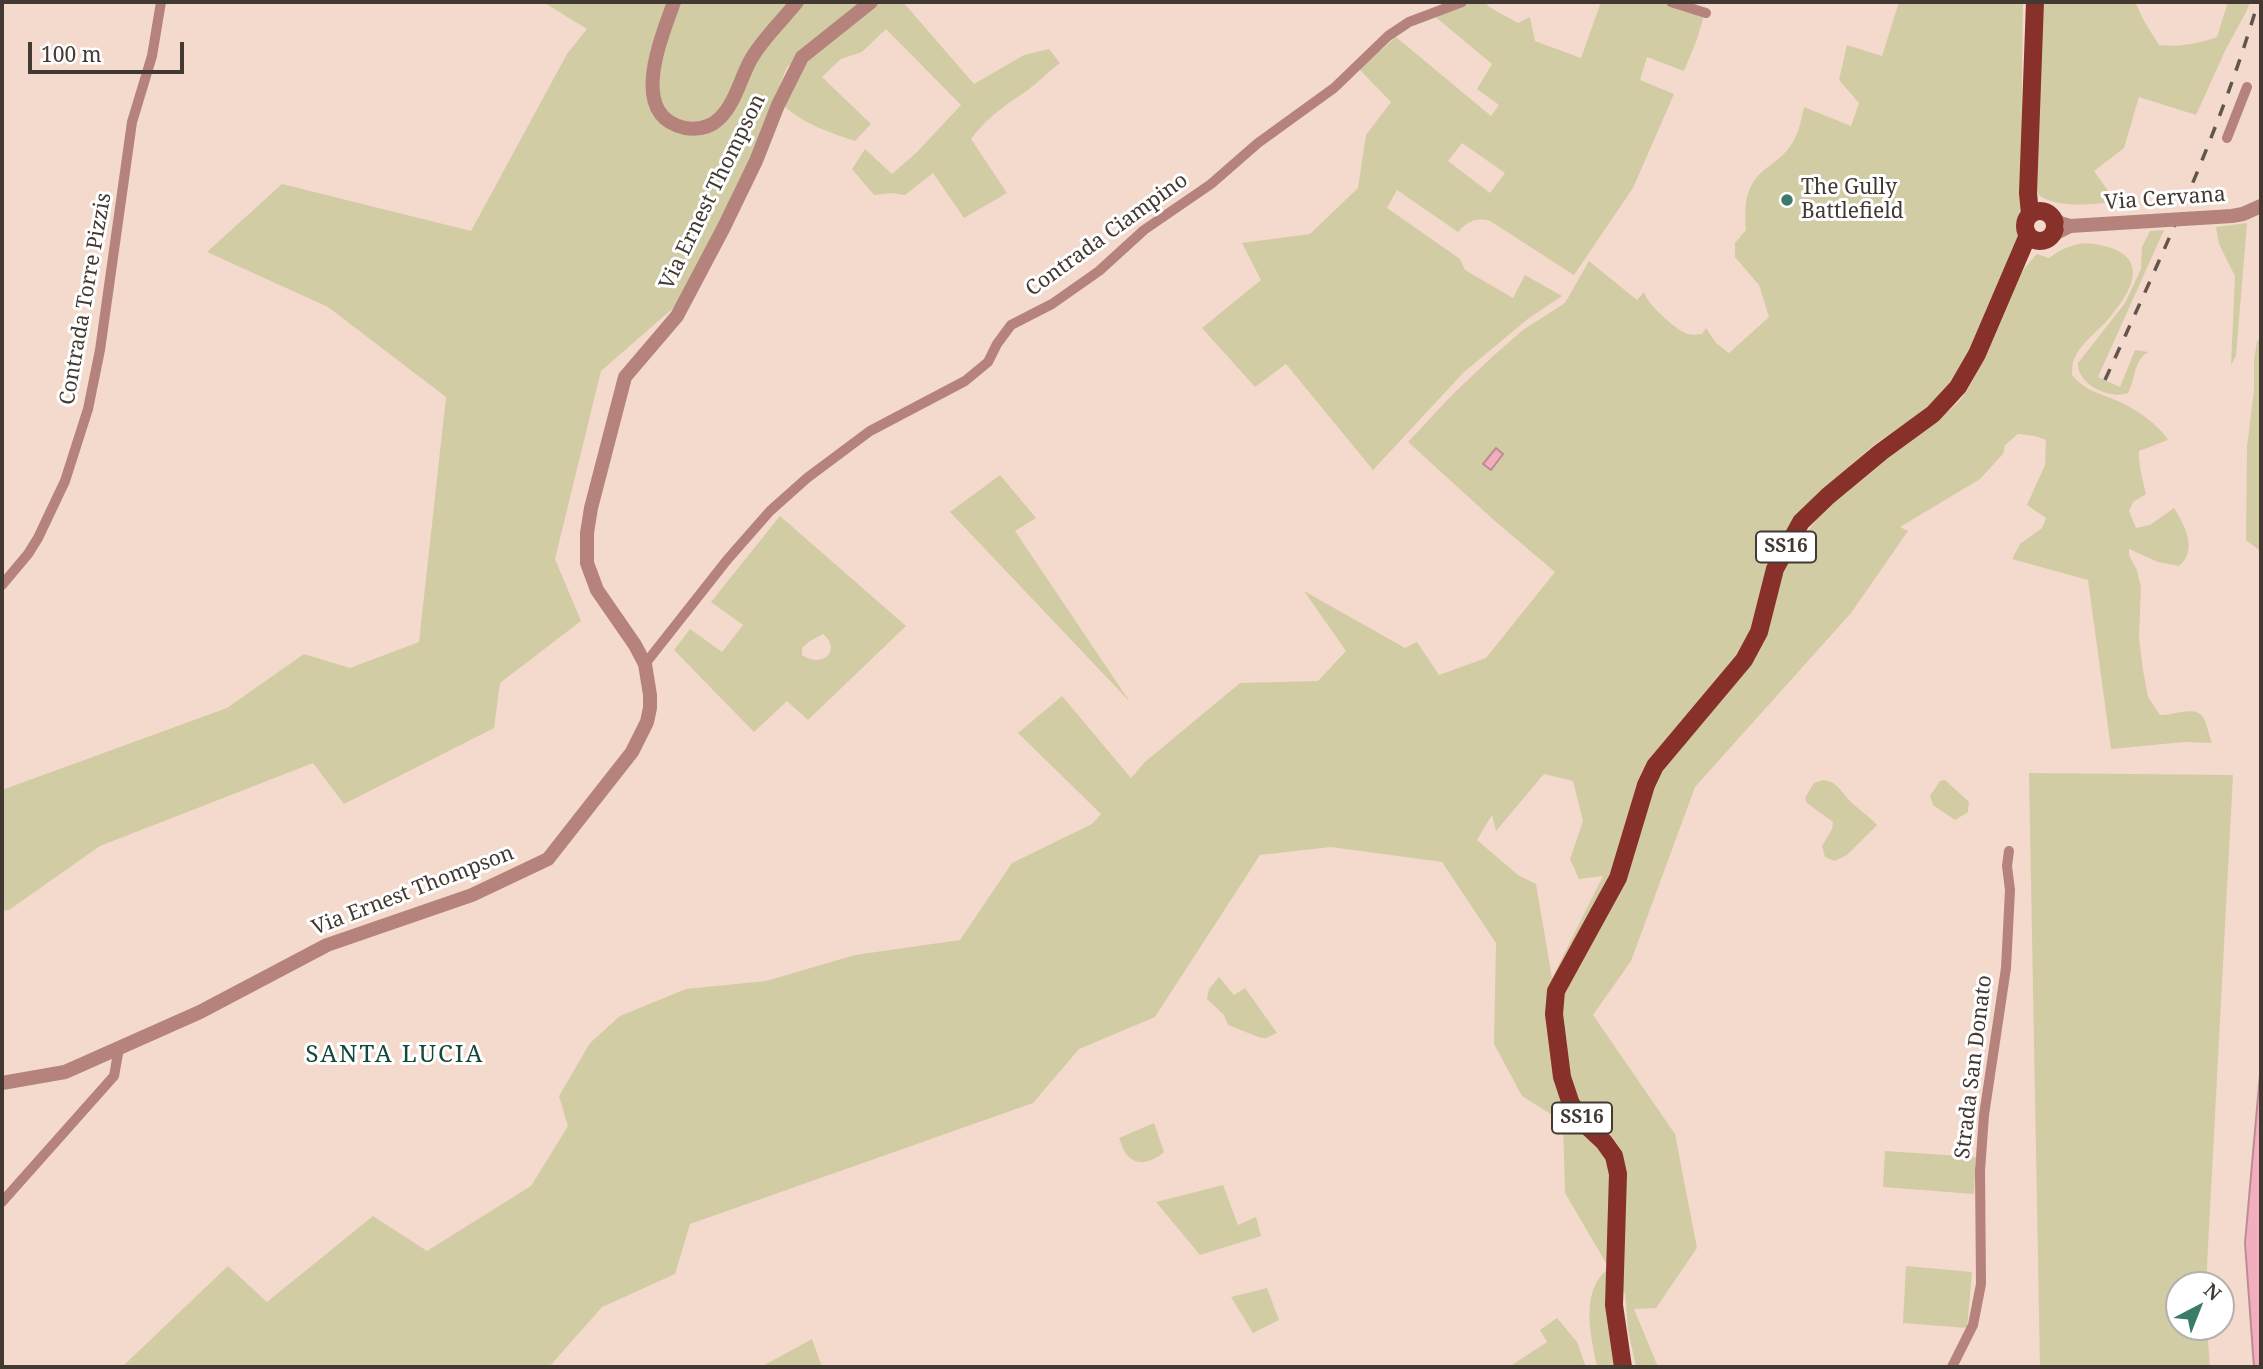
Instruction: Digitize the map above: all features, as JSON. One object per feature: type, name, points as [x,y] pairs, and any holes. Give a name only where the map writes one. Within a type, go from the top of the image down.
[{"type":"main road","name":"SS16","points":[[1623,1367],[1614,1306],[1618,1174],[1614,1156],[1571,1104],[1562,1077],[1553,1014],[1556,991],[1618,878],[1646,785],[1655,766],[1744,660],[1759,632],[1775,569],[1801,522],[1828,496],[1946,402],[1977,354],[2017,260],[2039,237],[2056,226],[2040,214],[2028,193],[2035,2]]},
{"type":"main road","name":"SS16","points":[[2039,237],[2025,226],[2040,214]]},
{"type":"street","name":"Contrada Torre Pizzis","points":[[2,585],[38,538],[65,481],[88,409],[100,350],[132,122],[152,56],[161,2]]},
{"type":"street","name":"Via Ernest Thompson","points":[[674,2],[651,86],[653,100],[664,117],[673,123],[692,128],[711,125],[725,112],[751,59],[796,2]]},
{"type":"street","name":"Via Ernest Thompson","points":[[2,1083],[65,1072],[200,1012],[327,946],[472,895],[548,859],[639,739],[648,722],[650,695],[645,664],[597,590],[587,563],[586,533],[625,377],[677,316],[756,161],[778,105],[802,57],[871,2]]},
{"type":"street","name":"Contrada Ciampino","points":[[645,664],[727,560],[771,511],[807,478],[870,431],[965,381],[988,362],[1011,325],[1052,304],[1099,271],[1144,230],[1211,184],[1258,143],[1334,88],[1388,36],[1409,22],[1462,2]]},
{"type":"street","points":[[1671,2],[1706,13]]},
{"type":"street","points":[[2227,138],[2248,87]]},
{"type":"street","name":"Via Cervana","points":[[2039,237],[2070,226],[2232,216],[2261,206]]},
{"type":"street","points":[[2040,214],[2070,226]]},
{"type":"street","name":"Strada San Donato","points":[[1952,1367],[1973,1325],[1981,1284],[1980,1171],[1984,1115],[2006,968],[2010,890],[2008,851]]},
{"type":"street","points":[[2,1202],[114,1076],[119,1048]]},
{"type":"shaded area","points":[[543,2],[863,2],[787,67],[748,166],[679,303],[601,371],[555,559],[581,621],[500,683],[494,728],[344,804],[313,763],[100,846],[9,910],[2,911],[2,790],[227,708],[304,654],[350,668],[419,642],[446,397],[328,307],[207,252],[282,184],[471,231],[567,54],[587,29]]},
{"type":"shaded area","points":[[876,2],[903,2],[974,84],[1024,55],[1049,49],[1060,63],[996,113],[971,139],[1007,193],[964,218],[933,173],[905,195],[874,195],[852,169],[865,149],[892,174],[917,152],[961,105],[886,29],[862,52],[841,59],[822,77],[871,124],[855,141],[810,123],[785,107],[807,56]]},
{"type":"shaded area","points":[[1471,2],[1484,2],[1518,23],[1530,17],[1535,41],[1581,58],[1601,2],[1660,2],[1704,16],[1684,71],[1647,57],[1640,80],[1674,94],[1633,188],[1574,275],[1490,221],[1472,221],[1458,232],[1397,190],[1387,208],[1460,259],[1465,270],[1513,298],[1525,275],[1562,296],[1529,318],[1464,372],[1373,470],[1286,364],[1255,387],[1202,328],[1261,280],[1242,243],[1310,234],[1358,188],[1366,135],[1391,102],[1359,69],[1396,37],[1491,116],[1499,105],[1477,89],[1492,64],[1433,15]],"holes":[[[1462,143],[1505,173],[1490,193],[1448,161]]]},
{"type":"shaded area","points":[[1899,2],[2023,2],[2021,178],[2026,214],[2022,224],[2024,235],[1960,374],[1928,408],[1875,444],[1820,492],[1762,612],[1774,607],[1781,579],[1792,555],[1823,513],[1863,477],[1942,417],[1965,394],[2012,290],[2037,254],[2049,258],[2077,244],[2112,248],[2130,262],[2132,282],[2120,305],[2077,353],[2072,375],[2088,389],[2140,413],[2159,428],[2168,440],[2139,451],[2146,494],[2133,502],[2129,511],[2136,528],[2150,525],[2174,508],[2182,522],[2189,546],[2185,560],[2179,566],[2158,562],[2129,549],[2141,587],[2139,638],[2143,670],[2148,697],[2160,715],[2189,711],[2199,714],[2203,717],[2212,743],[2184,742],[2111,749],[2088,580],[2012,559],[2020,544],[2042,528],[2046,518],[2027,505],[2045,465],[2046,440],[2018,434],[2005,445],[2003,454],[1980,479],[1900,527],[1908,531],[1851,613],[1695,787],[1631,961],[1593,1015],[1675,1134],[1697,1248],[1656,1308],[1634,1309],[1658,1367],[1636,1367],[1628,1330],[1625,1294],[1612,1273],[1619,1367],[1597,1367],[1590,1328],[1590,1301],[1600,1278],[1609,1268],[1565,1193],[1563,1122],[1522,1096],[1494,1044],[1496,943],[1442,862],[1331,847],[1260,855],[1155,1017],[1079,1049],[1033,1103],[690,1224],[675,1274],[602,1307],[549,1367],[122,1367],[228,1266],[267,1302],[373,1216],[427,1251],[531,1186],[568,1126],[559,1096],[590,1043],[620,1016],[686,989],[766,981],[855,955],[960,940],[1012,863],[1092,824],[1101,814],[1018,733],[1062,696],[1131,778],[1145,762],[1240,683],[1318,681],[1346,651],[1304,591],[1405,648],[1417,642],[1439,675],[1486,658],[1555,572],[1408,442],[1493,356],[1523,330],[1565,303],[1589,261],[1637,300],[1644,292],[1661,315],[1685,333],[1702,334],[1706,328],[1716,343],[1729,353],[1769,317],[1759,285],[1735,257],[1735,243],[1746,230],[1745,213],[1749,190],[1758,176],[1792,143],[1799,129],[1804,107],[1851,126],[1859,103],[1839,80],[1847,45],[1882,56]],"holes":[[[1544,774],[1573,781],[1583,821],[1570,859],[1579,879],[1603,876],[1552,978],[1536,884],[1518,875],[1477,840],[1492,815],[1496,831]]]},
{"type":"shaded area","points":[[2039,2],[2135,2],[2159,45],[2174,46],[2217,37],[2228,2],[2250,2],[2196,115],[2139,97],[2124,148],[2094,171],[2116,202],[2063,204],[2043,198],[2036,192]]},
{"type":"shaded area","points":[[2247,223],[2236,356],[2231,365],[2235,276],[2219,244],[2216,227]]},
{"type":"shaded area","points":[[2164,230],[2098,377],[2120,387],[2135,350],[2148,352],[2137,365],[2128,393],[2120,395],[2104,392],[2088,384],[2079,371],[2078,363],[2125,303],[2141,269],[2142,247],[2150,231]]},
{"type":"shaded area","points":[[2259,339],[2259,550],[2246,540],[2247,447],[2254,390],[2254,360]]},
{"type":"shaded area","points":[[1496,448],[1503,454],[1491,470],[1483,464]]},
{"type":"shaded area","points":[[1000,475],[1036,518],[1015,531],[1130,702],[950,512]]},
{"type":"shaded area","points":[[780,516],[906,626],[808,720],[787,701],[754,732],[674,650],[690,629],[722,652],[743,625],[711,602]],"holes":[[[823,634],[828,640],[830,651],[823,659],[810,659],[802,655],[802,648],[810,641]]]},
{"type":"shaded area","points":[[2029,773],[2233,775],[2207,1271],[2165,1271],[2165,1341],[2208,1341],[2210,1367],[2040,1367]]},
{"type":"shaded area","points":[[1823,780],[1836,785],[1877,825],[1847,855],[1834,861],[1825,857],[1822,846],[1833,822],[1807,803],[1805,798],[1814,783]]},
{"type":"shaded area","points":[[1945,780],[1969,802],[1968,812],[1955,820],[1933,805],[1930,796],[1940,781]]},
{"type":"shaded area","points":[[1219,977],[1234,995],[1245,988],[1277,1033],[1261,1038],[1228,1025],[1224,1015],[1207,999],[1209,989]]},
{"type":"shaded area","points":[[2261,1063],[2261,1367],[2254,1367],[2245,1243]]},
{"type":"shaded area","points":[[1154,1123],[1164,1152],[1146,1162],[1131,1159],[1124,1151],[1119,1138]]},
{"type":"shaded area","points":[[1885,1151],[1976,1157],[1974,1194],[1883,1187]]},
{"type":"shaded area","points":[[1223,1185],[1238,1225],[1256,1217],[1261,1236],[1200,1255],[1156,1202]]},
{"type":"shaded area","points":[[1906,1266],[1972,1272],[1967,1328],[1903,1323]]},
{"type":"shaded area","points":[[1267,1288],[1279,1320],[1253,1333],[1231,1297]]},
{"type":"shaded area","points":[[1557,1318],[1577,1342],[1586,1367],[1509,1367],[1547,1342],[1540,1330]]},
{"type":"shaded area","points":[[812,1339],[822,1367],[761,1367]]},
{"type":"railway","points":[[2105,380],[2208,146],[2258,2]]},
{"type":"place","name":"The Gully Battlefield","points":[[1787,200]]},
{"type":"district","name":"SANTA LUCIA","points":[[395,1055]]}]
